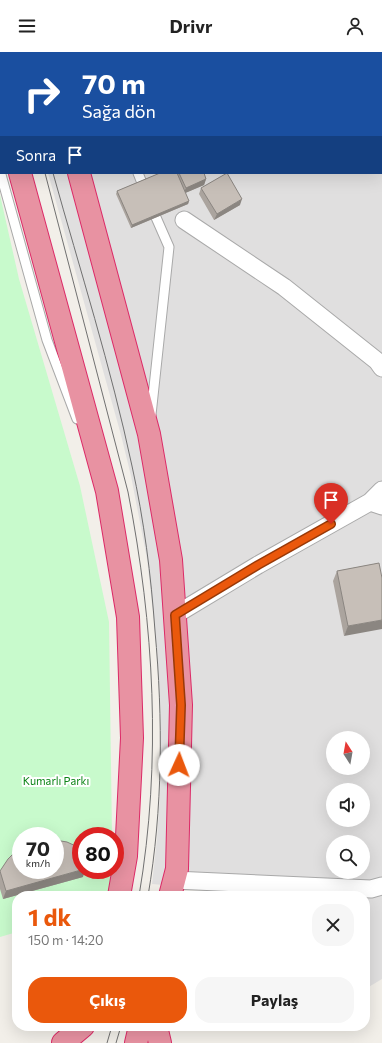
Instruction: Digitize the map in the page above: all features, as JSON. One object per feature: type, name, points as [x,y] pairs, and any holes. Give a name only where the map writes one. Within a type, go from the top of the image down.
[{"type":"highway","points":[[20,174],[107,491],[128,617],[132,738],[126,856],[120,891]]},
{"type":"highway","points":[[79,174],[149,434],[171,560],[181,705],[177,869],[172,888]]},
{"type":"highway","points":[[63,1043],[77,1031]]},
{"type":"highway","points":[[88,1043],[92,1031]]},
{"type":"highway","points":[[136,1043],[139,1031]]},
{"type":"highway","points":[[157,1031],[160,1043]]},
{"type":"street","points":[[184,220],[284,287],[377,361],[382,368]]},
{"type":"street","points":[[175,615],[258,565],[376,504],[382,490]]},
{"type":"street","points":[[172,888],[371,890],[382,886]]},
{"type":"lane","points":[[1,174],[47,340],[77,418],[99,463]]},
{"type":"lane","points":[[138,174],[169,247],[149,434]]},
{"type":"shaded area","points":[[48,174],[382,174],[382,979],[370,986],[370,891],[244,891],[152,884],[160,795],[161,717],[157,649],[147,559],[131,476]]},
{"type":"green space","name":"Kumarlı Parkı","points":[[0,195],[19,279],[80,486],[109,622],[112,827],[72,827],[72,879],[112,879],[113,891],[12,891],[12,933],[0,937]]},
{"type":"building","points":[[158,174],[177,174],[189,201],[132,225],[117,191]]},
{"type":"building","points":[[179,174],[204,174],[206,179],[186,188]]},
{"type":"building","points":[[228,174],[242,199],[217,214],[201,188]]},
{"type":"building","points":[[379,563],[382,578],[382,620],[348,626],[337,571]]},
{"type":"building","points":[[64,842],[72,844],[72,873],[64,875]]},
{"type":"building","points":[[12,855],[12,879],[49,879],[6,891],[0,871]]},
{"type":"tram line","points":[[45,174],[128,492],[144,592],[152,693],[152,744],[151,795],[140,891]]},
{"type":"tram line","points":[[53,174],[115,392],[136,486],[146,548],[158,664],[160,730],[157,830],[149,891]]},
{"type":"tram line","points":[[107,1043],[111,1031]]},
{"type":"tram line","points":[[116,1043],[120,1031]]},
{"type":"route","points":[[179,765],[181,705],[175,615],[216,589],[331,524]]}]
